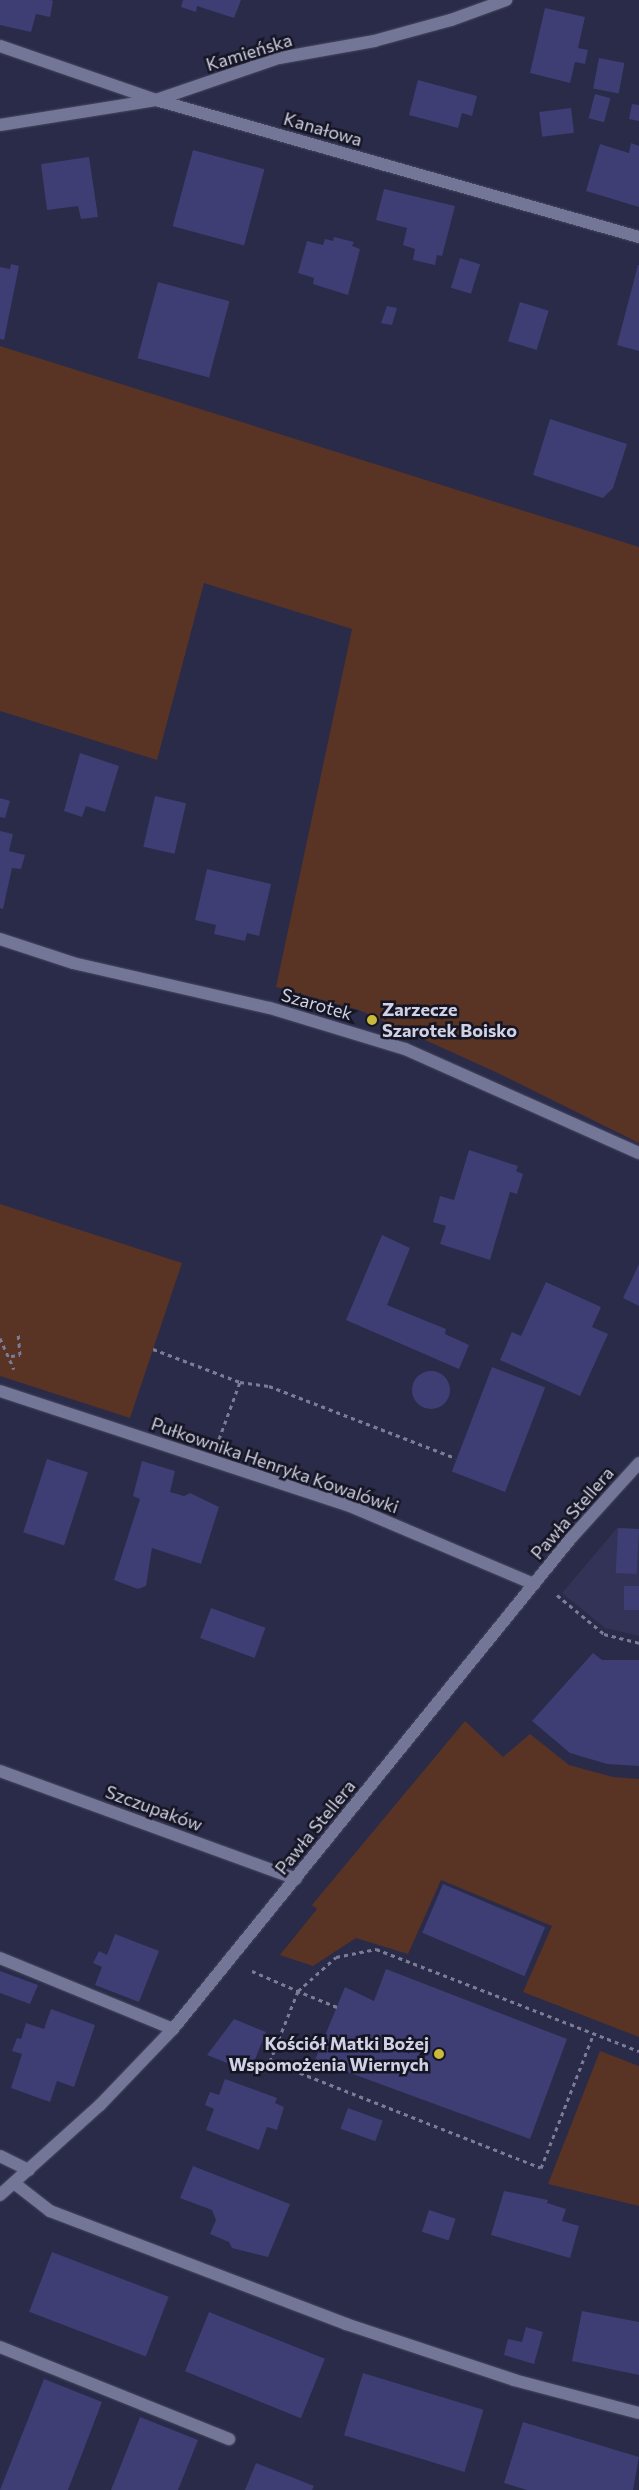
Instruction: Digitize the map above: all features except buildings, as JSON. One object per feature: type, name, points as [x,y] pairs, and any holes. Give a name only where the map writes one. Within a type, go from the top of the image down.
[{"type":"street","name":"Kamieńska","points":[[0,125],[156,100],[279,58],[374,41],[451,20],[506,0]]},
{"type":"street","name":"Kanałowa","points":[[0,46],[156,100],[639,237]]},
{"type":"street","name":"Szarotek","points":[[0,939],[73,963],[270,1008],[405,1049],[639,1153]]},
{"type":"street","name":"Pułkownika Henryka Kowalówki","points":[[5,1393],[350,1506],[534,1584]]},
{"type":"street","name":"Pawła Stellera","points":[[0,2195],[29,2170],[173,2029],[534,1584],[639,1463]]},
{"type":"street","name":"Szczupaków","points":[[0,1771],[296,1879]]},
{"type":"street","points":[[0,1958],[173,2029]]},
{"type":"street","points":[[0,2156],[29,2170]]},
{"type":"street","points":[[14,2183],[50,2210],[346,2324],[514,2380],[639,2414]]},
{"type":"street","points":[[0,2347],[229,2439]]},
{"type":"path","points":[[11,1356],[20,1355],[18,1333]]},
{"type":"path","points":[[0,1338],[11,1356],[5,1393]]},
{"type":"path","points":[[153,1349],[240,1382],[269,1386],[456,1458]]},
{"type":"path","points":[[211,1461],[240,1382]]},
{"type":"path","points":[[554,1592],[604,1634],[639,1643]]},
{"type":"path","points":[[594,2034],[541,2168],[270,2061],[298,1991],[336,1957],[376,1949],[639,2051]]},
{"type":"path","points":[[228,1962],[337,2007]]},
{"type":"shaded area","points":[[0,346],[639,547],[639,1143],[500,1074],[359,1010],[276,987],[352,629],[204,583],[157,760],[0,711]]},
{"type":"shaded area","points":[[0,1204],[182,1263],[130,1418],[0,1376]]},
{"type":"shaded area","points":[[617,1528],[639,1529],[639,1636],[605,1628],[562,1593]]},
{"type":"shaded area","points":[[465,1721],[503,1757],[530,1734],[569,1765],[613,1777],[639,1779],[639,2037],[523,1992],[552,1926],[441,1880],[408,1954],[356,1938],[313,1966],[280,1955],[317,1909],[312,1905]]},
{"type":"shaded area","points":[[600,2051],[639,2066],[639,2206],[548,2184]]},
{"type":"place","name":"Zarzecze Szarotek Boisko","points":[[372,1020]]},
{"type":"place","name":"Kościół Matki Bożej Wspomożenia Wiernych","points":[[439,2054]]}]
